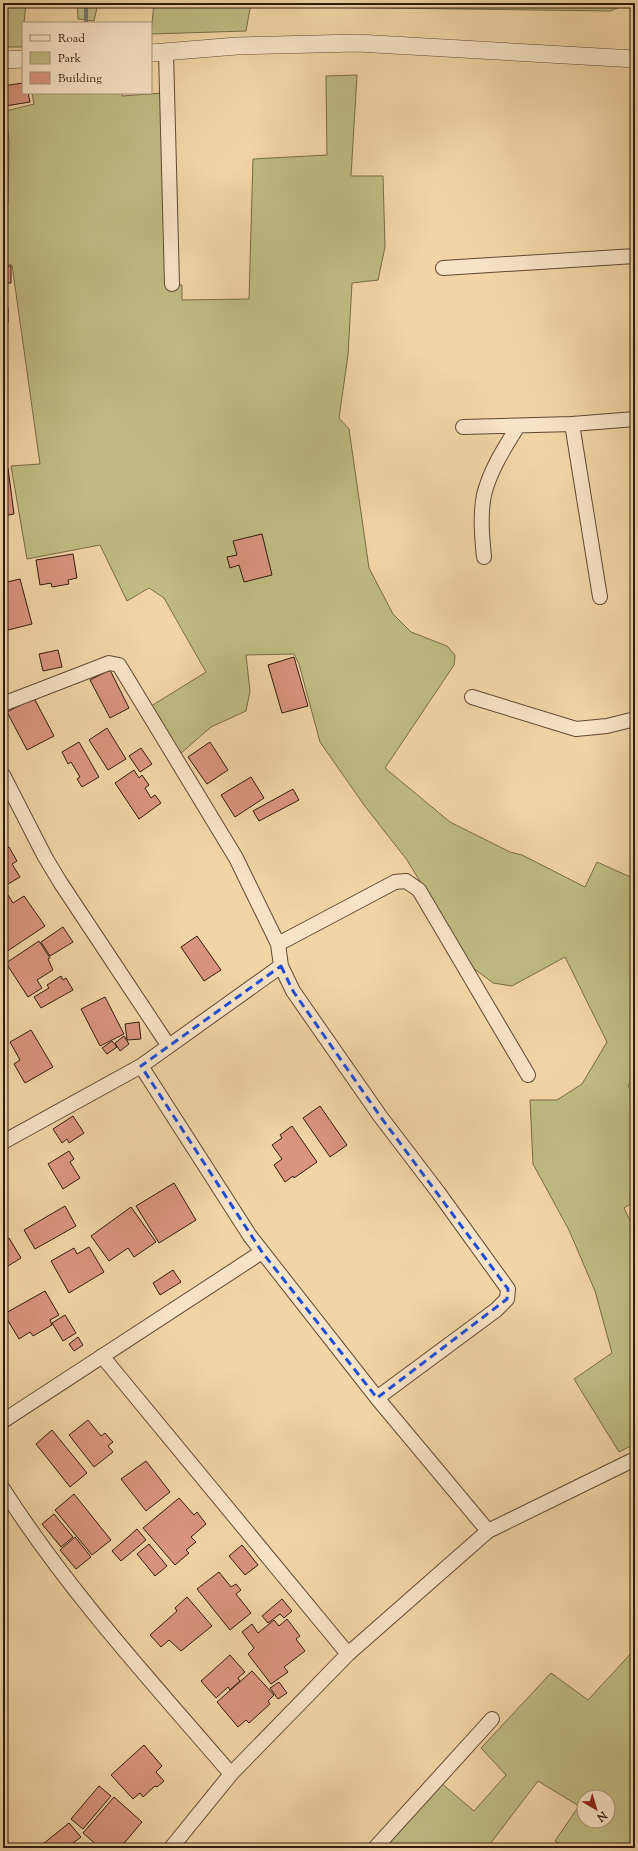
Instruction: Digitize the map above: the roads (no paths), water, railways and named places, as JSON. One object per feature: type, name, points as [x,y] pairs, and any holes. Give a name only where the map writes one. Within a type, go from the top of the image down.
[{"type":"street","points":[[172,284],[159,52],[237,46],[357,43],[635,59]]},
{"type":"street","points":[[3,60],[22,59]]},
{"type":"street","points":[[442,268],[635,256]]},
{"type":"street","points":[[463,427],[572,424],[635,420]]},
{"type":"street","points":[[572,424],[600,597]]},
{"type":"street","points":[[484,557],[482,529],[484,495],[495,466],[518,426]]},
{"type":"street","points":[[3,704],[109,663],[119,665],[236,858],[278,944],[281,966],[293,991],[380,1116],[438,1192],[508,1289],[507,1300],[496,1310],[378,1398]]},
{"type":"street","points":[[472,697],[576,729],[607,726],[635,719]]},
{"type":"street","points":[[3,775],[45,857],[60,882],[168,1045]]},
{"type":"street","points":[[278,944],[395,882],[406,881],[419,890],[528,1075]]},
{"type":"street","points":[[3,1142],[141,1066],[168,1045],[281,966]]},
{"type":"street","points":[[141,1066],[250,1236],[378,1398],[488,1531]]},
{"type":"street","points":[[3,1421],[262,1252]]},
{"type":"street","points":[[102,1356],[348,1654]]},
{"type":"street","points":[[171,1848],[231,1774],[348,1654],[488,1531],[635,1459]]},
{"type":"street","points":[[3,1489],[29,1530],[114,1638],[231,1774]]},
{"type":"street","points":[[375,1848],[492,1719]]},
{"type":"waterway","points":[[86,3],[86,22]]}]
